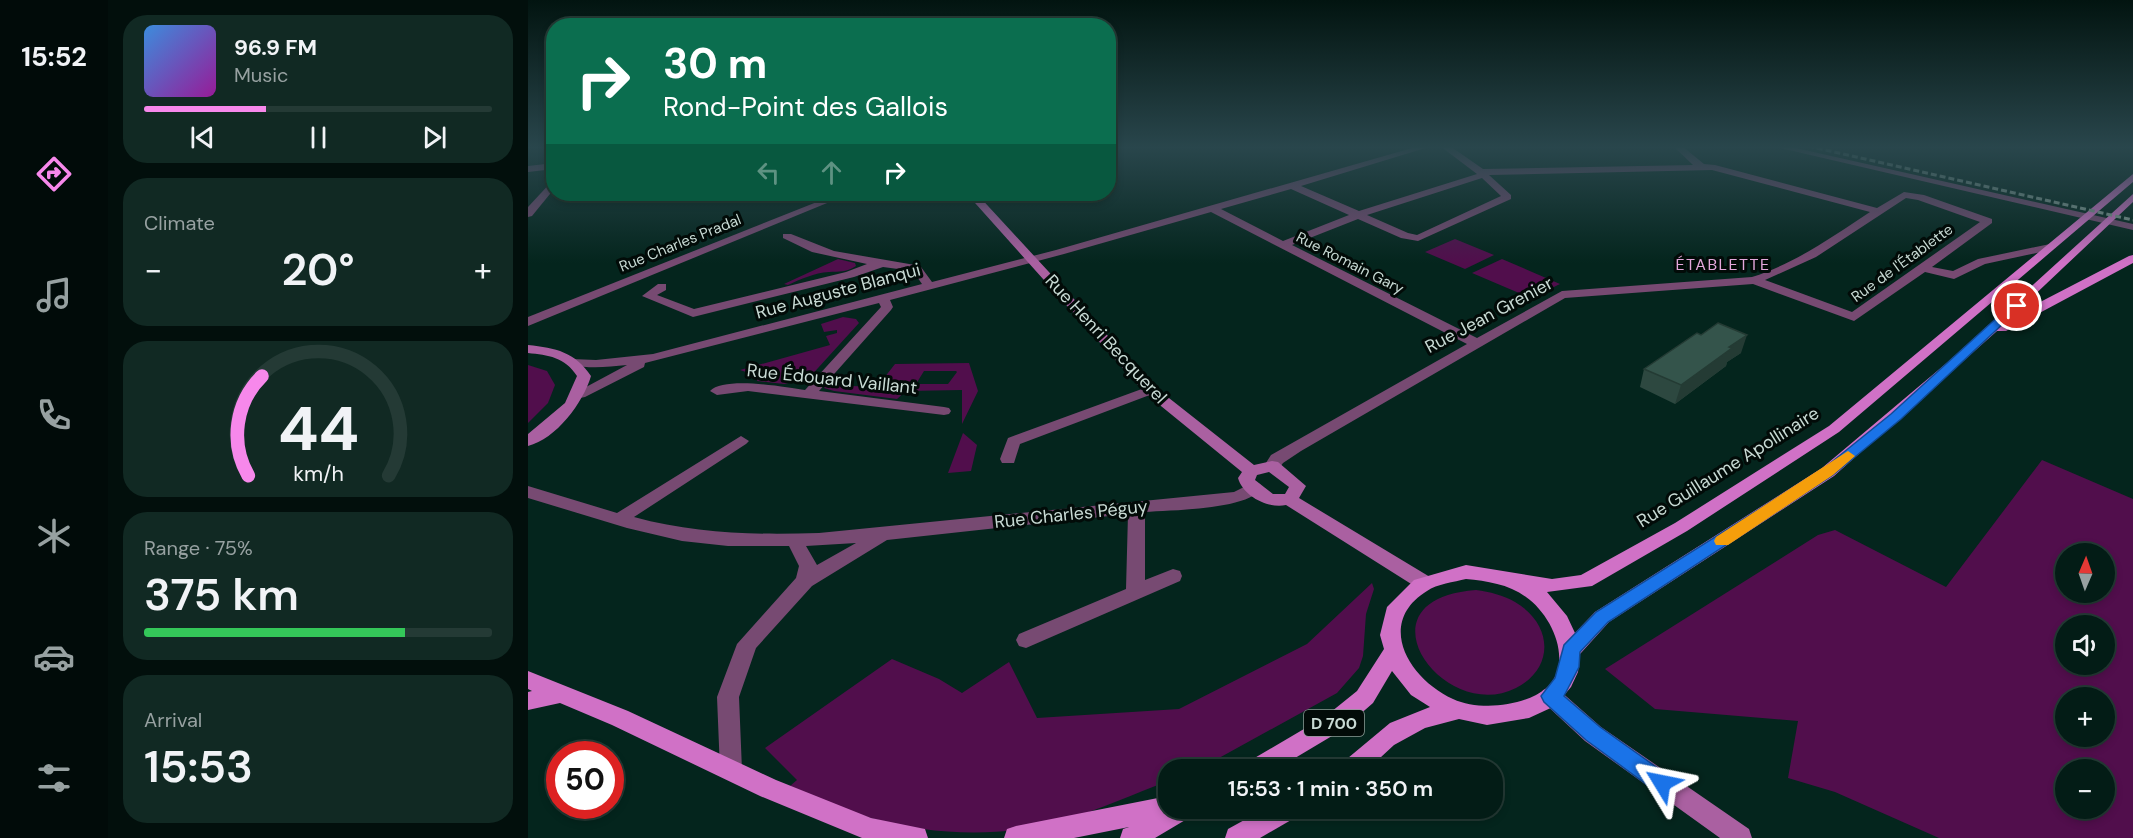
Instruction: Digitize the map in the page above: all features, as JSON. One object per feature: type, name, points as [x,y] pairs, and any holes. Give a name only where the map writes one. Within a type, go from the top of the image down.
[{"type":"main road","name":"Rue Guillaume Apollinaire","points":[[1513,581],[1552,586],[1586,581],[1682,527],[1792,458],[1834,429],[2124,185]]},
{"type":"main road","points":[[1571,650],[1602,617],[1828,472],[1896,416],[2133,197]]},
{"type":"main road","name":"Rue Henri Becquerel","points":[[978,201],[1150,390],[1253,479],[1269,500],[1289,499]]},
{"type":"main road","points":[[1982,338],[2133,258]]},
{"type":"main road","points":[[528,349],[556,352],[577,362],[584,376],[580,394],[553,423],[528,441]]},
{"type":"main road","points":[[1253,479],[1272,466],[1298,486],[1295,494],[1289,499],[1311,515],[1423,582]]},
{"type":"main road","points":[[1466,572],[1490,574],[1513,581],[1535,593],[1553,610],[1565,629],[1571,650],[1569,667],[1563,682],[1551,696],[1532,709],[1508,715],[1482,716],[1456,711],[1426,696],[1404,676],[1392,653],[1389,631],[1394,612],[1406,595],[1423,582],[1444,575],[1466,572]]},
{"type":"main road","name":"D 700","points":[[1273,759],[1334,723],[1365,697],[1392,653]]},
{"type":"main road","points":[[528,680],[562,693],[768,788],[871,830],[916,838]]},
{"type":"main road","points":[[528,701],[562,693]]},
{"type":"main road","points":[[1551,696],[1593,734],[1740,838]]},
{"type":"main road","name":"D 700","points":[[1362,759],[1400,726],[1425,716],[1456,711]]},
{"type":"main road","points":[[1016,838],[1158,809]]},
{"type":"main road","points":[[1132,838],[1165,819]]},
{"type":"main road","points":[[1237,838],[1271,819]]},
{"type":"street","name":"Rue Auguste Blanqui","points":[[577,362],[596,364],[653,358],[1032,259],[1291,185]]},
{"type":"street","points":[[1291,185],[1405,236],[1418,238],[1507,197],[1494,185]]},
{"type":"street","points":[[1282,245],[1358,215],[1446,185]]},
{"type":"street","points":[[1775,185],[1877,211]]},
{"type":"street","points":[[1948,185],[2133,227]]},
{"type":"street","points":[[528,214],[546,192]]},
{"type":"street","name":"Rue de l'Établette","points":[[1904,195],[1920,197],[1988,221],[1854,317],[1819,306],[1775,285],[1753,280],[1768,276],[1832,242],[1904,195]]},
{"type":"street","name":"Rue Charles Pradal","points":[[528,322],[827,201]]},
{"type":"street","name":"Rue Romain Gary","points":[[1211,208],[1476,343]]},
{"type":"street","points":[[787,236],[803,245],[825,252],[917,269],[929,286]]},
{"type":"street","points":[[1923,268],[1954,275],[1982,261],[2050,247]]},
{"type":"street","points":[[662,287],[648,296],[693,313],[850,275],[884,262]]},
{"type":"street","name":"Rue Jean Grenier","points":[[1272,466],[1277,459],[1562,295],[1753,280]]},
{"type":"street","points":[[810,393],[887,307],[883,298]]},
{"type":"street","name":"Rue Auguste Blanqui","points":[[580,394],[612,376],[653,358]]},
{"type":"street","name":"Rue Édouard Vaillant","points":[[717,391],[748,387],[944,411]]},
{"type":"street","points":[[1008,459],[1013,441],[1150,390]]},
{"type":"street","points":[[621,518],[741,441]]},
{"type":"street","name":"Rue Charles Péguy","points":[[529,485],[660,530],[708,537],[795,541],[886,534],[1238,497],[1253,479]]},
{"type":"street","points":[[1134,592],[1137,507]]},
{"type":"street","name":"Rue Charles Péguy","points":[[731,770],[728,697],[747,645],[805,581],[886,534]]},
{"type":"street","points":[[795,541],[808,566],[805,581]]},
{"type":"street","points":[[1026,640],[1173,576]]},
{"type":"shaded area","points":[[1455,239],[1494,255],[1465,269],[1425,252]]},
{"type":"shaded area","points":[[838,259],[855,263],[856,266],[846,271],[818,274],[788,285],[784,284]]},
{"type":"shaded area","points":[[1502,259],[1560,284],[1531,298],[1472,273]]},
{"type":"shaded area","points":[[843,317],[856,319],[859,323],[808,379],[784,384],[757,381],[758,376],[740,370],[830,345],[826,336],[837,333],[837,330],[824,332],[821,324]]},
{"type":"shaded area","points":[[969,363],[978,391],[962,424],[962,390],[906,391],[897,399],[824,388],[826,385],[877,387],[895,364]],"holes":[[[924,371],[956,371],[948,384],[916,384]]]},
{"type":"shaded area","points":[[528,365],[547,371],[555,385],[548,403],[528,423]]},
{"type":"shaded area","points":[[963,433],[977,445],[971,471],[948,473]]},
{"type":"shaded area","points":[[2042,460],[2133,499],[2133,838],[1939,838],[1835,792],[1788,778],[1798,721],[1655,709],[1605,669],[1818,535],[1835,530],[1946,587]]},
{"type":"shaded area","points":[[1372,583],[1374,589],[1366,614],[1363,656],[1359,668],[1337,693],[1217,759],[1158,759],[1158,785],[1066,820],[1043,826],[994,832],[943,831],[894,824],[871,818],[790,786],[797,780],[765,748],[892,659],[939,679],[962,693],[1009,662],[1037,718],[1179,709],[1307,644]]},
{"type":"shaded area","points":[[1476,590],[1506,597],[1515,602],[1528,611],[1537,622],[1542,634],[1543,658],[1538,669],[1516,688],[1488,695],[1462,690],[1439,676],[1422,656],[1415,635],[1420,614],[1439,598]]},
{"type":"building","points":[[1718,323],[1747,335],[1681,385],[1644,369],[1697,333],[1701,335]]},
{"type":"railway","points":[[1980,185],[2133,220]]},
{"type":"slow traffic","points":[[1722,541],[1828,472],[1848,456]]},
{"type":"district","name":"ÉTABLETTE","points":[[1723,264]]},
{"type":"route","points":[[1662,783],[1593,734],[1551,696],[1563,682],[1569,667],[1571,650],[1602,617],[1828,472],[1896,416],[2017,306]]}]
